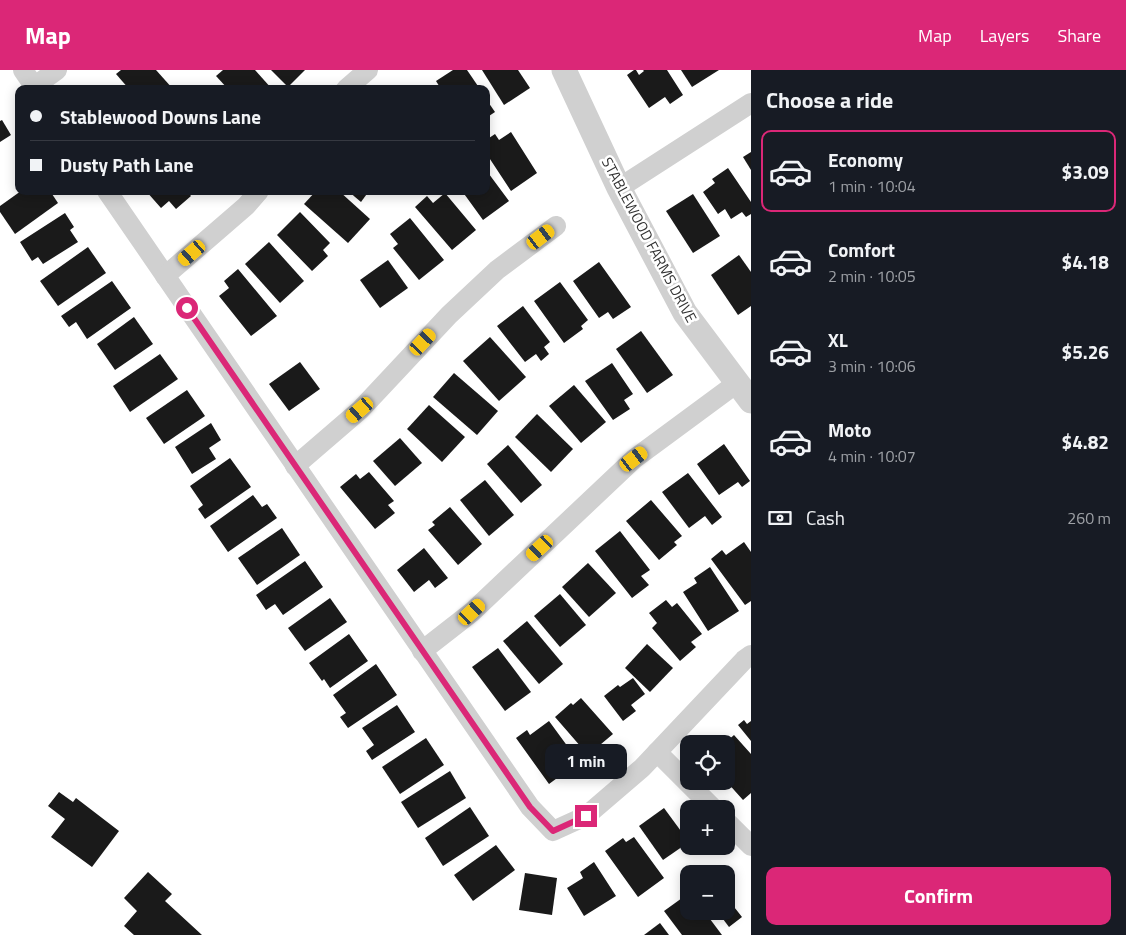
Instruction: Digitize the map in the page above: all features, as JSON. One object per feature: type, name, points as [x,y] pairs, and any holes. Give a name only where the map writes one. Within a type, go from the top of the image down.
[{"type":"street","points":[[31,82],[58,70]]},
{"type":"street","points":[[351,85],[368,70]]},
{"type":"street","name":"STABLEWOOD FARMS DRIVE","points":[[564,70],[619,188],[685,312],[744,392]]},
{"type":"street","points":[[619,188],[751,103]]},
{"type":"street","points":[[110,195],[530,807],[553,831],[586,816],[642,768],[744,660],[751,655]]},
{"type":"street","points":[[165,276],[246,206],[255,195]]},
{"type":"street","points":[[295,466],[360,410],[448,315],[497,270],[556,226]]},
{"type":"street","points":[[422,651],[472,612],[634,459],[744,392]]},
{"type":"street","points":[[657,752],[705,800]]},
{"type":"street","points":[[735,830],[751,846]]},
{"type":"building","points":[[121,70],[156,70],[169,85],[126,85],[116,74]]},
{"type":"building","points":[[223,70],[255,70],[268,85],[224,85],[216,76]]},
{"type":"building","points":[[271,70],[305,70],[290,85],[286,85]]},
{"type":"building","points":[[453,70],[467,70],[477,85],[438,85],[436,81]]},
{"type":"building","points":[[482,70],[518,70],[530,88],[504,105]]},
{"type":"building","points":[[634,70],[639,75],[643,70],[667,70],[683,95],[670,104],[665,97],[649,108],[627,75]]},
{"type":"building","points":[[681,70],[719,70],[692,87]]},
{"type":"building","points":[[490,105],[495,112],[490,115]]},
{"type":"building","points":[[2,120],[11,135],[0,142],[0,121]]},
{"type":"building","points":[[511,132],[537,173],[511,191],[490,159],[490,137],[495,134],[499,140]]},
{"type":"building","points":[[751,152],[751,170],[743,157]]},
{"type":"building","points":[[728,168],[751,202],[751,214],[746,217],[742,212],[731,219],[725,209],[718,214],[703,192],[715,183],[712,179]]},
{"type":"building","points":[[490,175],[509,201],[483,220],[465,195],[490,195]]},
{"type":"building","points":[[693,194],[720,236],[693,253],[666,211]]},
{"type":"building","points":[[15,195],[53,195],[58,203],[15,234],[0,212],[0,206]]},
{"type":"building","points":[[150,195],[191,196],[176,209],[169,201],[161,208]]},
{"type":"building","points":[[312,195],[343,195],[370,219],[348,243],[304,204]]},
{"type":"building","points":[[353,195],[366,195],[361,202]]},
{"type":"building","points":[[443,195],[447,195],[476,230],[452,250],[415,207],[427,196],[433,203]]},
{"type":"building","points":[[300,212],[330,243],[323,250],[328,256],[312,271],[277,235]]},
{"type":"building","points":[[65,213],[74,227],[70,230],[78,242],[43,264],[38,257],[32,261],[20,242]]},
{"type":"building","points":[[410,218],[444,260],[419,280],[393,248],[398,244],[390,234]]},
{"type":"building","points":[[269,242],[304,281],[280,303],[245,264]]},
{"type":"building","points":[[88,247],[106,273],[58,306],[40,281]]},
{"type":"building","points":[[739,255],[751,272],[751,306],[738,315],[711,275]]},
{"type":"building","points":[[388,260],[408,288],[380,308],[360,280]]},
{"type":"building","points":[[599,262],[631,307],[613,319],[608,312],[599,318],[573,281]]},
{"type":"building","points":[[238,269],[277,316],[251,336],[219,296],[229,288],[224,281]]},
{"type":"building","points":[[112,281],[131,308],[87,339],[76,322],[69,327],[61,316]]},
{"type":"building","points":[[560,282],[588,320],[581,326],[583,329],[564,343],[534,301]]},
{"type":"building","points":[[523,306],[550,342],[544,347],[549,354],[541,361],[536,354],[525,362],[497,326]]},
{"type":"building","points":[[134,317],[153,344],[115,370],[97,344]]},
{"type":"building","points":[[641,331],[673,375],[647,393],[616,349]]},
{"type":"building","points":[[490,337],[526,377],[499,401],[463,361]]},
{"type":"building","points":[[160,354],[178,379],[130,412],[113,386]]},
{"type":"building","points":[[300,362],[320,389],[289,411],[269,384]]},
{"type":"building","points":[[612,363],[633,394],[624,400],[630,409],[613,420],[585,381]]},
{"type":"building","points":[[454,373],[498,411],[477,435],[433,397]]},
{"type":"building","points":[[574,385],[606,422],[581,443],[549,406]]},
{"type":"building","points":[[187,390],[205,416],[164,444],[146,418]]},
{"type":"building","points":[[429,405],[465,437],[442,462],[407,429]]},
{"type":"building","points":[[537,414],[573,449],[551,472],[515,437]]},
{"type":"building","points":[[211,423],[221,440],[209,448],[216,459],[192,474],[175,447]]},
{"type":"building","points":[[400,438],[422,463],[395,486],[373,461]]},
{"type":"building","points":[[724,444],[750,481],[742,487],[738,482],[719,495],[697,464]]},
{"type":"building","points":[[508,445],[542,485],[521,503],[487,464]]},
{"type":"building","points":[[230,458],[251,487],[205,519],[198,509],[203,505],[190,486]]},
{"type":"building","points":[[369,472],[394,501],[388,505],[395,513],[375,529],[340,487],[356,474],[360,479]]},
{"type":"building","points":[[688,473],[722,517],[712,525],[705,516],[689,528],[662,492]]},
{"type":"building","points":[[485,480],[514,515],[489,536],[460,500]]},
{"type":"building","points":[[253,495],[262,507],[267,504],[277,518],[228,552],[210,526]]},
{"type":"building","points":[[651,500],[682,536],[674,542],[677,545],[659,560],[626,521]]},
{"type":"building","points":[[450,507],[482,544],[458,565],[428,530],[435,525],[432,522]]},
{"type":"building","points":[[282,528],[300,555],[257,585],[238,558]]},
{"type":"building","points":[[620,531],[650,570],[641,576],[649,585],[632,598],[595,551]]},
{"type":"building","points":[[744,542],[751,552],[751,601],[745,605],[711,559],[722,550],[726,555]]},
{"type":"building","points":[[424,548],[448,578],[435,588],[429,580],[414,592],[397,570]]},
{"type":"building","points":[[305,561],[323,587],[283,615],[275,604],[266,610],[256,595]]},
{"type":"building","points":[[588,563],[616,593],[589,617],[562,587]]},
{"type":"building","points":[[710,567],[739,611],[708,631],[683,592],[697,583],[694,578]]},
{"type":"building","points":[[560,594],[586,625],[560,647],[534,616]]},
{"type":"building","points":[[330,598],[347,622],[305,651],[288,628]]},
{"type":"building","points":[[666,600],[672,607],[677,603],[702,634],[691,642],[696,647],[680,661],[652,628],[657,623],[649,613]]},
{"type":"building","points":[[527,621],[563,664],[539,684],[503,641]]},
{"type":"building","points":[[349,634],[368,661],[330,688],[324,679],[322,681],[309,663]]},
{"type":"building","points":[[647,644],[673,668],[650,692],[625,668]]},
{"type":"building","points":[[498,648],[531,692],[505,711],[472,667]]},
{"type":"building","points":[[376,664],[397,695],[348,728],[340,717],[346,713],[333,695]]},
{"type":"building","points":[[633,678],[645,694],[631,705],[636,711],[623,721],[604,696],[618,685],[620,687]]},
{"type":"building","points":[[581,698],[613,734],[588,755],[555,717],[571,703],[573,705]]},
{"type":"building","points":[[397,705],[415,732],[372,760],[366,751],[374,745],[362,728]]},
{"type":"building","points":[[744,720],[747,724],[751,721],[751,741],[738,725]]},
{"type":"building","points":[[549,721],[579,762],[549,784],[516,738],[527,730],[530,735]]},
{"type":"building","points":[[735,736],[751,754],[751,793],[743,800],[734,790]]},
{"type":"building","points":[[426,738],[444,765],[400,794],[382,767]]},
{"type":"building","points":[[450,771],[466,798],[418,828],[401,802]]},
{"type":"building","points":[[59,792],[73,802],[76,798],[119,831],[92,867],[51,837],[65,819],[48,806]]},
{"type":"building","points":[[470,807],[489,836],[443,866],[425,838]]},
{"type":"building","points":[[664,808],[680,830],[680,848],[663,860],[639,826]]},
{"type":"building","points":[[634,837],[664,878],[638,897],[605,851],[623,838],[626,842]]},
{"type":"building","points":[[496,845],[515,870],[473,901],[454,875]]},
{"type":"building","points":[[594,862],[616,896],[584,916],[567,888],[583,878],[580,872]]},
{"type":"building","points":[[148,872],[172,894],[165,901],[202,935],[134,935],[124,926],[137,911],[124,898]]},
{"type":"building","points":[[525,873],[557,878],[552,915],[519,910]]},
{"type":"building","points":[[680,899],[680,920],[711,920],[722,935],[682,935],[664,911]]},
{"type":"building","points":[[735,908],[742,917],[729,927],[724,920],[735,920]]},
{"type":"building","points":[[660,923],[669,935],[644,935]]},
{"type":"route","points":[[187,308],[530,807],[553,831],[586,816]]}]
